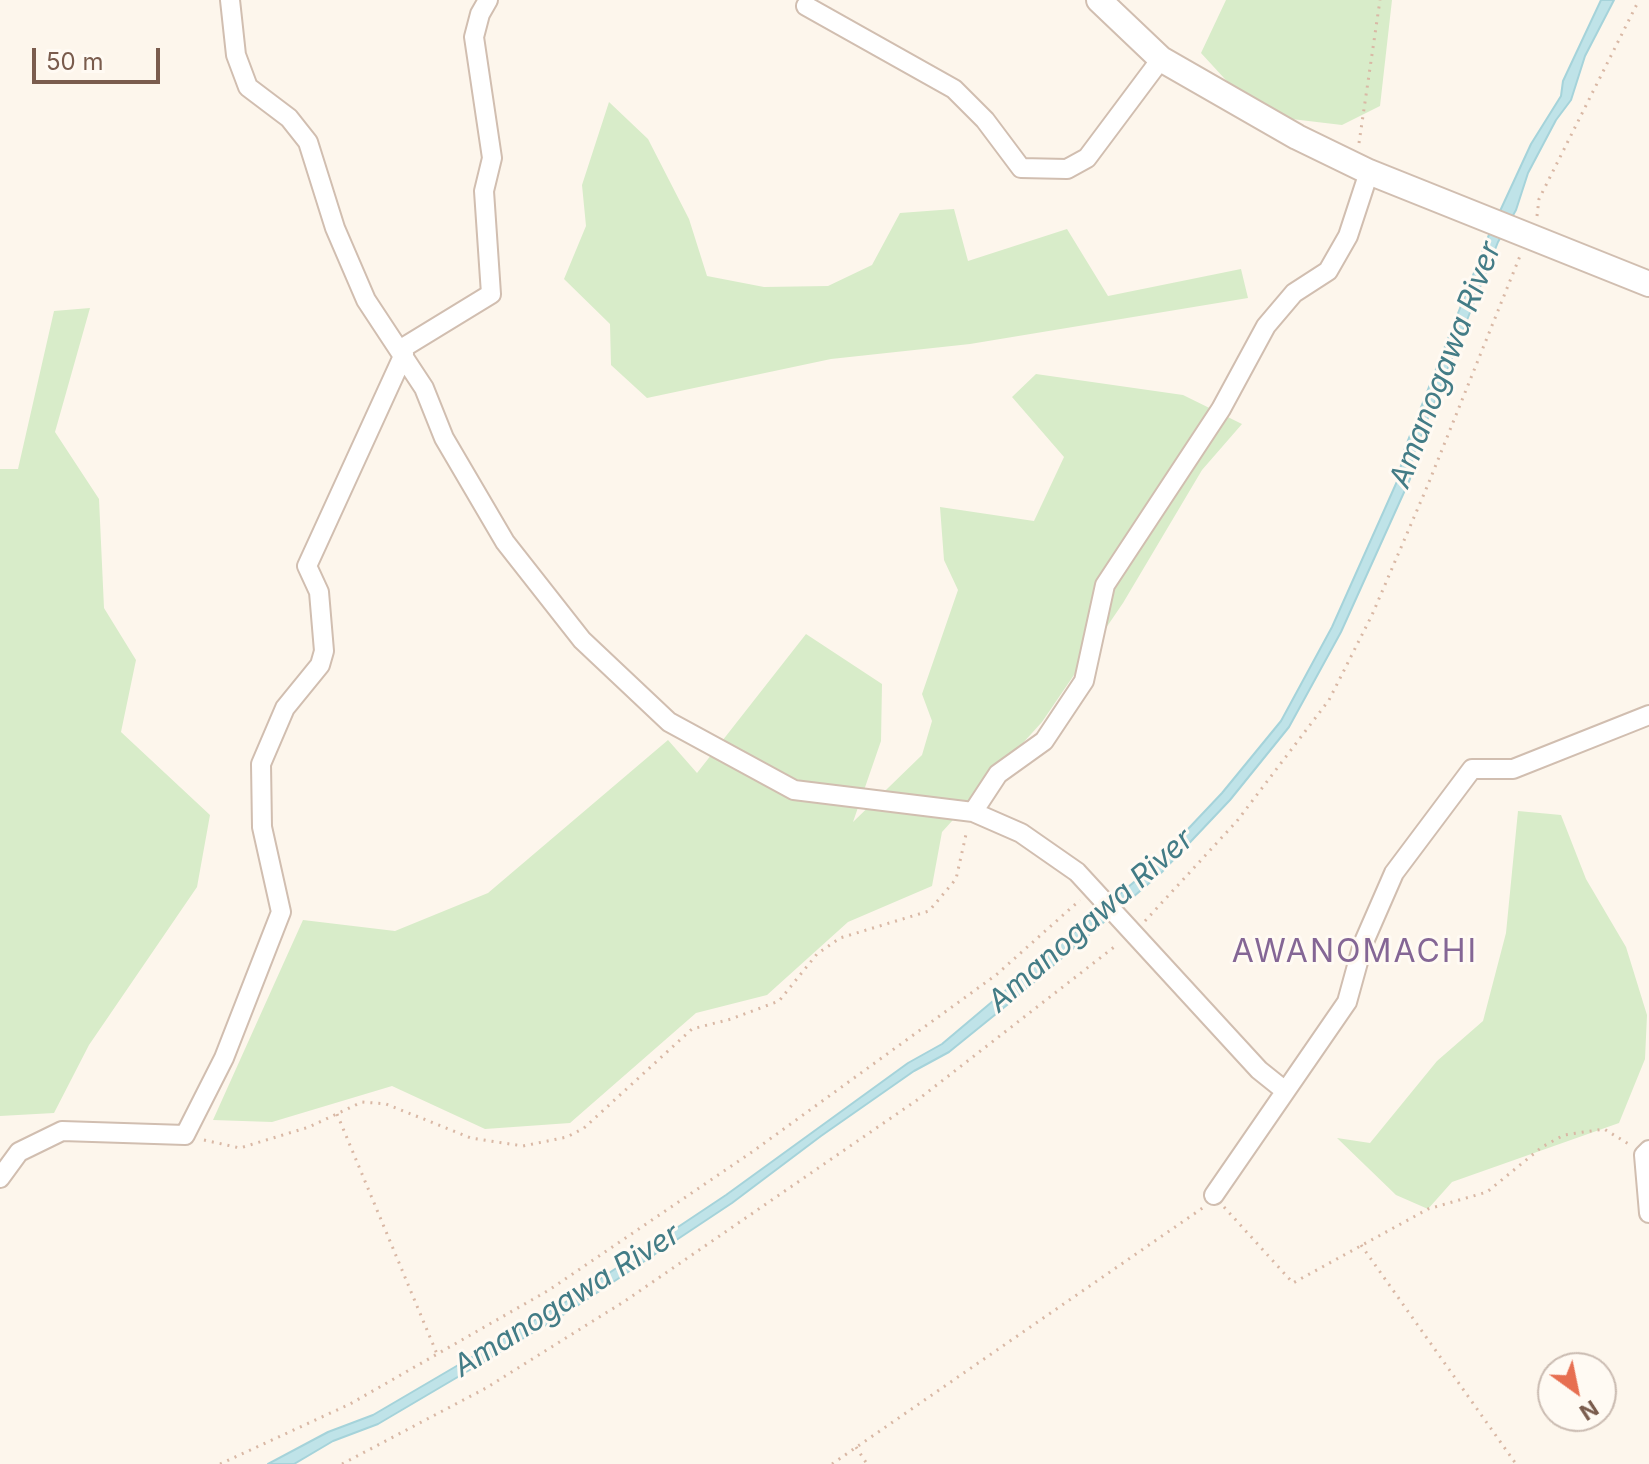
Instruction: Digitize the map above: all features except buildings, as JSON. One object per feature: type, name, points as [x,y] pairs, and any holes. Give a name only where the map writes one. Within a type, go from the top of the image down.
[{"type":"street","points":[[230,0],[236,55],[248,87],[289,118],[308,142],[335,228],[366,300],[424,388],[444,438],[505,542],[582,640],[669,722],[794,790],[973,812],[1021,833],[1094,890],[1259,1070],[1284,1090]]},
{"type":"street","points":[[0,1178],[19,1152],[62,1131],[185,1135],[224,1058],[281,912],[262,827],[261,764],[285,708],[320,665],[324,651],[319,592],[307,566],[402,352],[491,294],[484,191],[492,158],[474,37],[480,14],[488,0]]},
{"type":"street","points":[[1099,0],[1161,59],[1297,137],[1362,168],[1649,284]]},
{"type":"street","points":[[803,2],[954,89],[985,120],[1021,168],[1067,169],[1087,158],[1161,59]]},
{"type":"street","points":[[973,812],[998,774],[1044,741],[1084,681],[1105,585],[1221,409],[1266,326],[1294,293],[1328,271],[1348,236],[1362,168]]},
{"type":"street","points":[[1214,1195],[1284,1090],[1310,1060],[1347,1002],[1363,944],[1394,873],[1472,769],[1513,769],[1649,715]]},
{"type":"street","points":[[1647,1152],[1649,1213]]},
{"type":"path","points":[[1362,168],[1380,0]]},
{"type":"path","points":[[342,1464],[486,1388],[625,1301],[920,1098],[1128,930],[1237,821],[1329,700],[1372,615],[1529,235],[1539,199],[1639,0]]},
{"type":"path","points":[[185,1135],[240,1148],[309,1127],[362,1102],[386,1104],[471,1138],[523,1146],[567,1137],[584,1128],[692,1029],[731,1019],[779,1001],[817,954],[840,938],[929,911],[956,879],[973,812]]},
{"type":"path","points":[[220,1464],[350,1404],[549,1290],[752,1152],[996,975],[1094,890]]},
{"type":"path","points":[[336,1114],[437,1354]]},
{"type":"path","points":[[832,1464],[1201,1211],[1214,1195],[1293,1283],[1360,1243],[1440,1203],[1487,1192],[1542,1147],[1564,1135],[1604,1129],[1647,1152]]},
{"type":"path","points":[[1360,1243],[1516,1464]]},
{"type":"path","points":[[856,1447],[867,1464]]},
{"type":"green space","points":[[1226,0],[1392,0],[1380,106],[1342,125],[1258,115],[1201,53]]},
{"type":"green space","points":[[609,102],[648,139],[689,219],[707,276],[764,287],[828,286],[872,265],[900,213],[954,209],[968,261],[1067,229],[1108,296],[1241,269],[1248,298],[970,344],[831,359],[647,398],[611,365],[610,324],[564,279],[586,226],[582,185]]},
{"type":"green space","points":[[90,308],[55,432],[99,499],[104,608],[136,660],[121,732],[210,815],[197,887],[89,1045],[54,1113],[0,1116],[0,469],[18,469],[54,311]]},
{"type":"green space","points":[[1036,374],[1183,395],[1242,424],[1202,470],[1123,603],[1042,722],[942,832],[932,886],[848,922],[767,995],[696,1013],[570,1123],[485,1129],[392,1086],[272,1122],[213,1120],[303,920],[395,931],[488,893],[668,740],[697,773],[806,634],[882,684],[881,741],[853,822],[922,755],[932,721],[922,694],[958,590],[944,560],[940,507],[1034,521],[1064,457],[1012,397]]},
{"type":"green space","points":[[1518,811],[1561,815],[1586,879],[1626,947],[1647,1015],[1645,1059],[1619,1123],[1452,1182],[1428,1209],[1396,1195],[1337,1138],[1370,1143],[1437,1061],[1483,1021],[1506,933]]},
{"type":"water","name":"Amanogawa River","points":[[1601,0],[1614,0],[1585,56],[1571,100],[1556,120],[1528,173],[1516,210],[1498,242],[1413,456],[1410,479],[1341,632],[1289,727],[1230,800],[1161,873],[949,1052],[914,1071],[732,1203],[568,1312],[378,1424],[333,1441],[294,1464],[268,1464],[328,1432],[373,1415],[564,1303],[726,1195],[908,1063],[942,1044],[1153,866],[1222,793],[1281,721],[1332,627],[1399,477],[1403,453],[1488,237],[1531,144],[1561,96],[1563,81]]},
{"type":"district","name":"AWANOMACHI","points":[[1355,952]]}]
